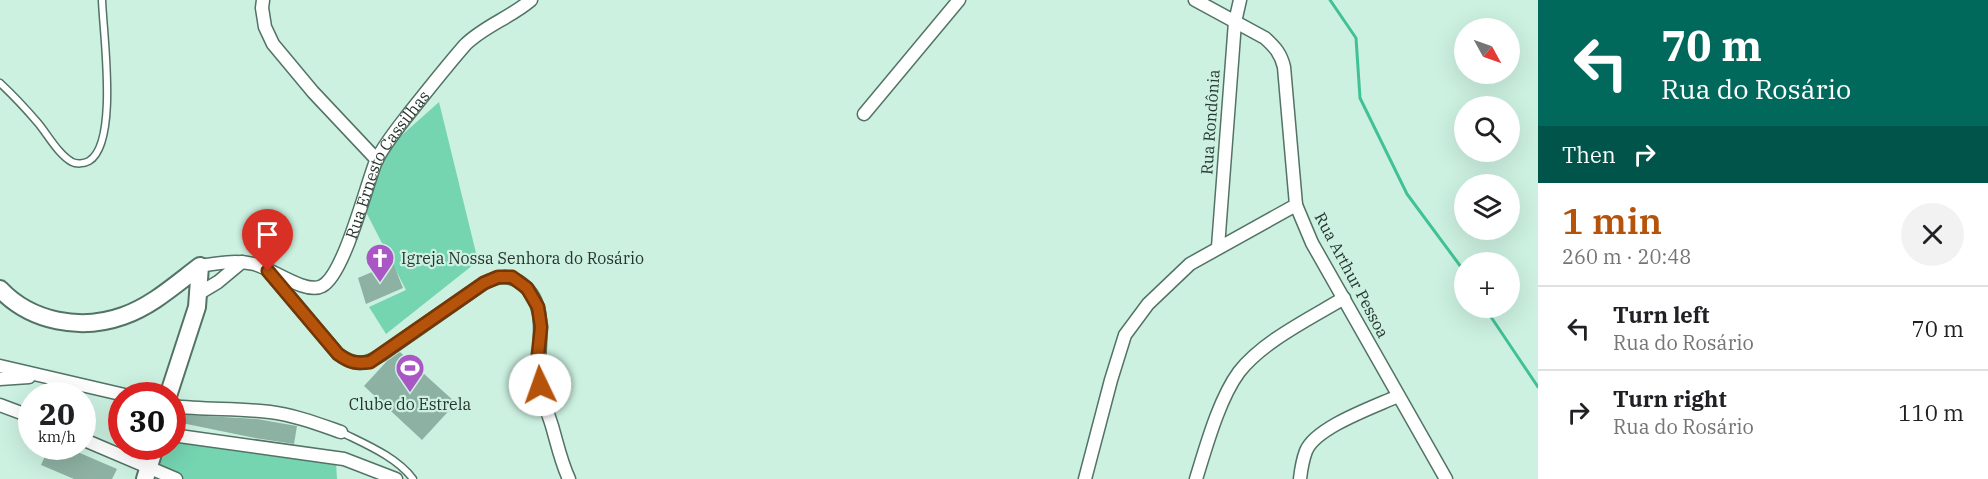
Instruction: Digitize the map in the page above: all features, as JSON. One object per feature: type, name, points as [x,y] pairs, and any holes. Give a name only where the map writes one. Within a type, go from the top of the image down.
[{"type":"main road","points":[[0,289],[28,311],[54,320],[88,324],[124,316],[159,297],[200,266]]},
{"type":"main road","points":[[173,382],[197,307],[200,266]]},
{"type":"street","points":[[263,0],[265,27],[273,44],[313,92],[377,160]]},
{"type":"street","name":"Rua Ernesto Cassilhas","points":[[200,266],[242,262],[257,265],[310,288],[322,286],[333,274],[344,253],[377,160],[393,134],[477,33],[531,0]]},
{"type":"street","points":[[864,114],[959,0]]},
{"type":"street","name":"Rua Arthur Pessoa","points":[[1195,0],[1275,46],[1282,57],[1296,205],[1312,243],[1446,479]]},
{"type":"street","name":"Rua Rondônia","points":[[1218,247],[1235,22],[1240,0]]},
{"type":"street","points":[[1085,479],[1125,335],[1148,304],[1190,264],[1296,205]]},
{"type":"street","points":[[198,294],[218,282],[242,262]]},
{"type":"street","points":[[268,271],[338,354],[349,362],[357,364],[370,362],[484,283],[498,277],[512,277],[527,288],[538,307],[541,327],[538,355],[540,385],[569,479]]},
{"type":"street","points":[[1196,479],[1228,389],[1240,371],[1260,352],[1292,329],[1344,298]]},
{"type":"street","points":[[0,366],[108,391]]},
{"type":"street","points":[[0,379],[40,376]]},
{"type":"street","points":[[1300,479],[1306,450],[1315,438],[1326,429],[1398,396]]},
{"type":"street","points":[[0,405],[18,412]]},
{"type":"street","points":[[186,408],[271,412],[298,417],[341,432]]},
{"type":"street","points":[[186,437],[345,459],[396,479]]},
{"type":"street","points":[[96,447],[147,474],[176,479]]},
{"type":"lane","points":[[0,83],[18,99],[60,152],[73,163],[85,163],[94,158],[103,142],[108,113],[102,0]]},
{"type":"lane","points":[[341,432],[379,452],[408,472],[413,479]]},
{"type":"green space","points":[[439,102],[478,261],[386,334],[369,307],[406,290],[365,210],[384,151]]},
{"type":"green space","points":[[186,437],[336,462],[337,479],[182,479],[157,470],[159,460],[186,460]]},
{"type":"building","name":"Igreja Nossa Senhora do Rosário","points":[[393,263],[403,288],[366,304],[358,278]]},
{"type":"building","name":"Clube do Estrela","points":[[400,352],[456,403],[422,440],[364,386],[387,361]]},
{"type":"building","points":[[186,415],[257,419],[297,426],[294,444],[186,424]]},
{"type":"building","points":[[43,460],[96,460],[117,469],[112,479],[74,479],[41,465]]},
{"type":"waterway","points":[[1330,0],[1356,38],[1360,98],[1407,194],[1454,257]]},
{"type":"waterway","points":[[1492,318],[1538,387]]},
{"type":"place","name":"Igreja Nossa Senhora do Rosário","points":[[380,284]]},
{"type":"place","name":"Clube do Estrela","points":[[410,394]]},
{"type":"route","points":[[268,271],[338,354],[349,362],[357,364],[370,362],[381,355],[399,340],[484,283],[498,277],[512,277],[527,288],[538,307],[541,327],[538,355],[540,385]]}]
